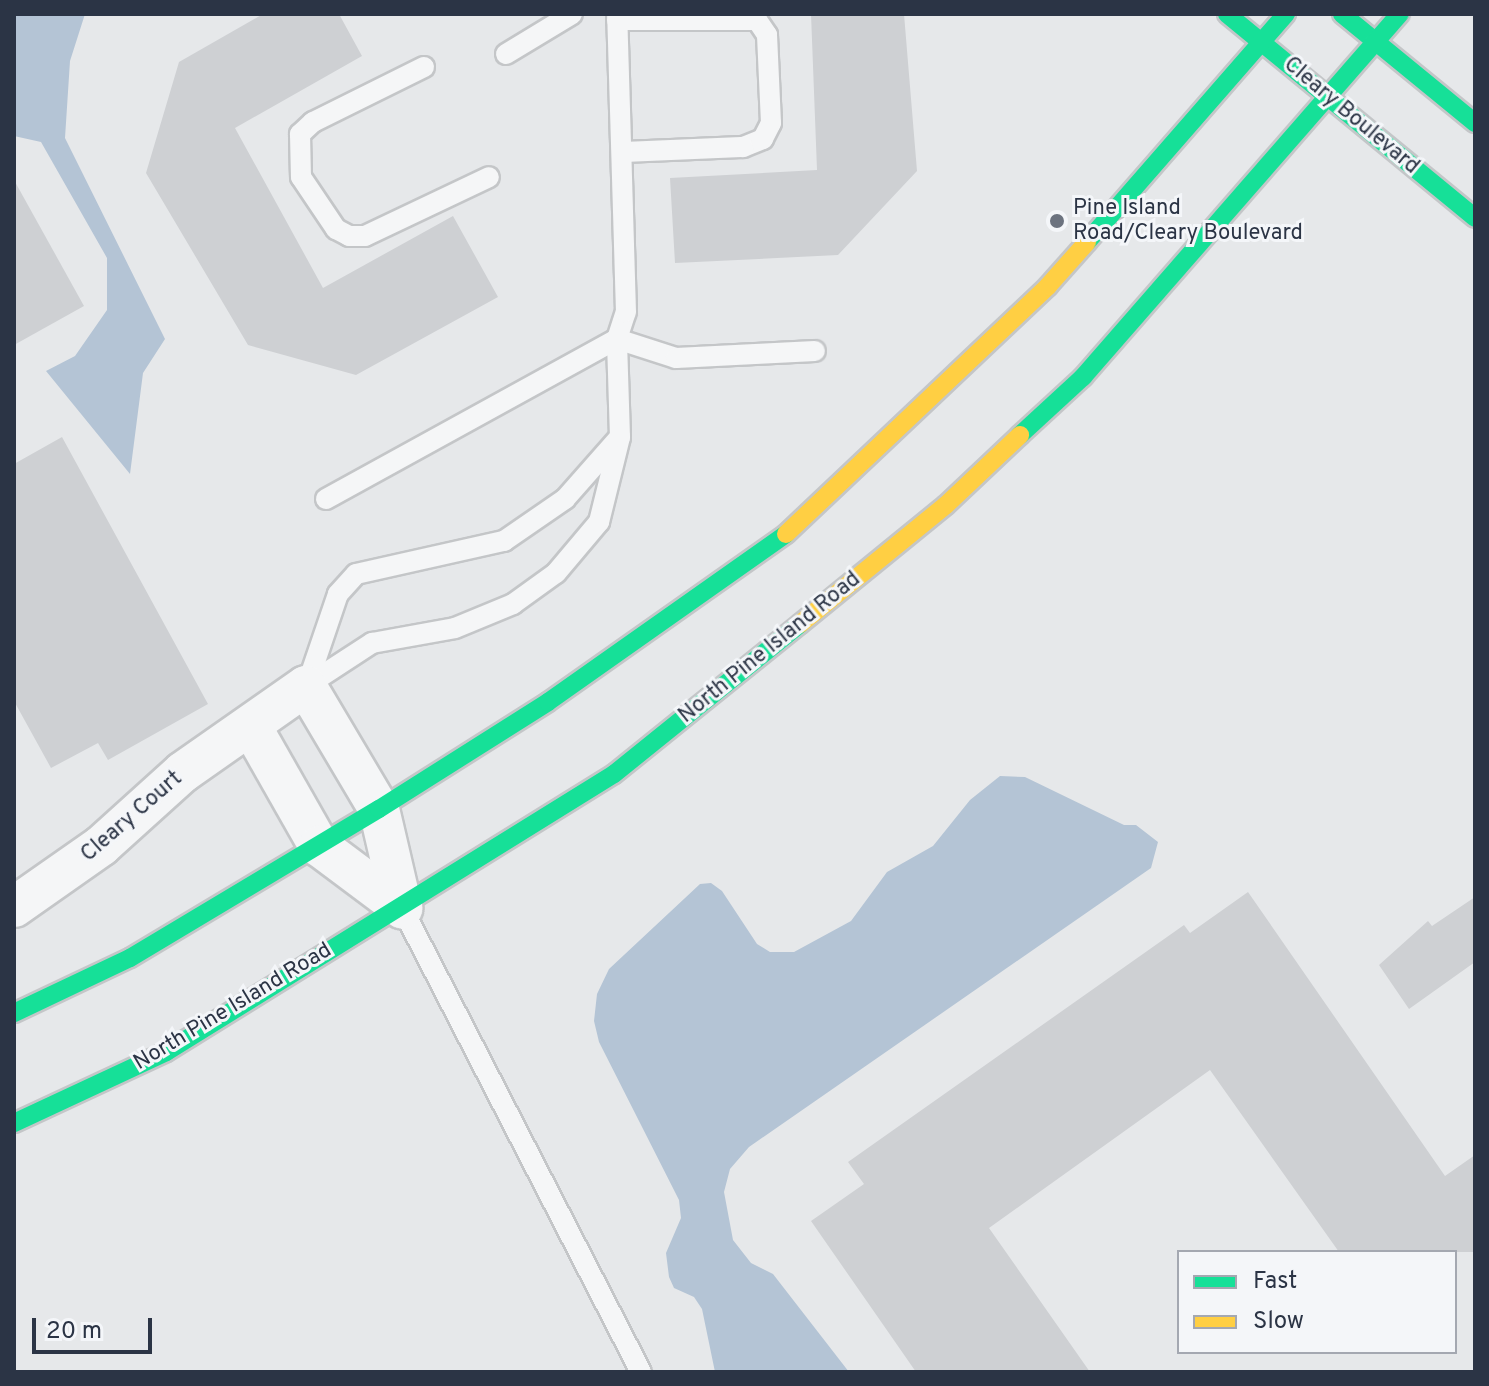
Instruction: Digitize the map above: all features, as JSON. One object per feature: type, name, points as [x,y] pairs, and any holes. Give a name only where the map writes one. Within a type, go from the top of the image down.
[{"type":"main road","name":"Cleary Boulevard","points":[[1227,14],[1475,218]]},
{"type":"main road","points":[[14,1013],[130,958],[379,809],[548,702],[789,532],[1048,286],[1286,14]]},
{"type":"main road","points":[[1342,14],[1475,123]]},
{"type":"main road","name":"North Pine Island Road","points":[[14,1123],[166,1052],[614,774],[946,505],[1083,377],[1330,98],[1400,14]]},
{"type":"street","points":[[306,686],[379,809],[402,908]]},
{"type":"street","name":"Cleary Court","points":[[14,907],[101,846],[183,772],[252,728],[306,686]]},
{"type":"street","points":[[252,728],[319,846],[402,908]]},
{"type":"lane","points":[[506,54],[572,14]]},
{"type":"lane","points":[[306,686],[372,643],[455,628],[513,604],[556,573],[599,522],[620,437],[617,339],[626,312],[617,17],[757,20],[767,35],[771,123],[763,139],[743,147],[622,152]]},
{"type":"lane","points":[[424,67],[306,128],[300,134],[301,177],[336,229],[349,236],[365,236],[489,177]]},
{"type":"lane","points":[[326,499],[617,339],[676,358],[815,351]]},
{"type":"lane","points":[[306,686],[338,594],[356,574],[504,541],[565,499],[620,437]]},
{"type":"lane","points":[[402,908],[641,1372]]},
{"type":"water","points":[[14,14],[85,14],[70,61],[65,138],[165,339],[143,373],[130,474],[46,371],[75,356],[107,310],[107,258],[41,142],[14,136]]},
{"type":"water","points":[[1000,776],[1025,777],[1124,825],[1136,825],[1158,842],[1151,868],[749,1147],[730,1169],[724,1192],[733,1240],[751,1263],[773,1274],[849,1372],[715,1372],[702,1309],[694,1297],[674,1288],[669,1277],[666,1253],[681,1218],[679,1200],[599,1042],[594,1021],[597,994],[609,969],[700,884],[711,883],[722,891],[757,944],[770,952],[794,952],[851,921],[887,872],[933,846],[970,800]]},
{"type":"building","points":[[263,14],[339,14],[362,56],[235,128],[323,288],[453,216],[498,297],[356,375],[248,345],[146,173],[179,62]]},
{"type":"building","points":[[811,14],[904,14],[917,171],[838,255],[675,263],[670,178],[817,170]]},
{"type":"building","points":[[14,180],[84,306],[14,345]]},
{"type":"building","points":[[62,437],[208,704],[108,760],[98,743],[51,768],[14,701],[14,464]]},
{"type":"building","points":[[1248,892],[1445,1176],[1475,1155],[1475,1252],[1338,1250],[1210,1070],[989,1228],[1090,1372],[916,1372],[811,1221],[864,1184],[848,1162],[1184,925],[1190,933]]},
{"type":"building","points":[[1475,897],[1475,962],[1409,1009],[1379,965],[1428,921],[1432,926]]},
{"type":"traffic: fast","points":[[1227,14],[1475,218]]},
{"type":"traffic: fast","points":[[1087,242],[1286,14]]},
{"type":"traffic: fast","points":[[1342,14],[1475,123]]},
{"type":"traffic: fast","points":[[1020,435],[1083,377],[1400,14]]},
{"type":"traffic: fast","points":[[14,1013],[130,958],[379,809],[548,702],[786,534]]},
{"type":"traffic: fast","points":[[14,1123],[166,1052],[614,774],[800,624]]},
{"type":"traffic: slow","points":[[786,534],[1048,286],[1087,242]]},
{"type":"traffic: slow","points":[[800,624],[946,505],[1020,435]]},
{"type":"place","name":"Pine Island Road/Cleary Boulevard","points":[[1057,221]]}]
